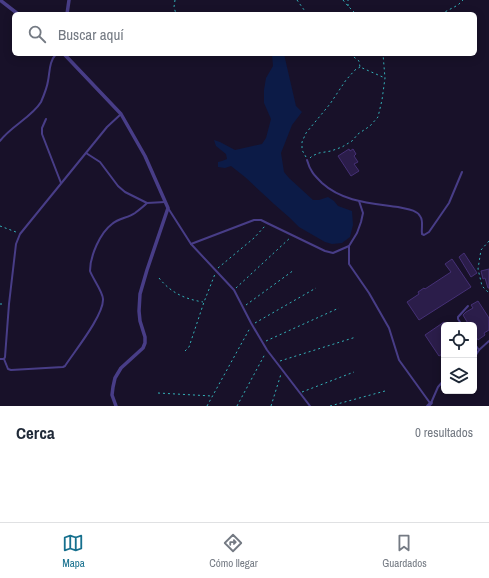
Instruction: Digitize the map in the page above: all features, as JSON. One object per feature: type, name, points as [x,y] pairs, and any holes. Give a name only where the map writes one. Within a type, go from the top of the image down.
[{"type":"street","points":[[0,0],[15,12]]},
{"type":"street","points":[[67,12],[69,0]]},
{"type":"street","points":[[66,56],[121,114],[145,156],[168,208],[140,294],[139,312],[145,337],[144,343],[142,348],[121,368],[115,378],[112,395],[116,406]]},
{"type":"lane","points":[[0,141],[35,110],[40,103],[44,96],[48,81],[50,63],[55,56]]},
{"type":"lane","points":[[121,114],[107,127],[20,234],[16,244],[4,359],[8,369],[65,366],[90,329],[101,308],[103,297],[90,271],[96,246],[100,238],[111,224],[135,213],[147,203]]},
{"type":"lane","points":[[46,119],[42,128],[42,134],[61,183]]},
{"type":"lane","points":[[86,153],[100,162],[118,186],[125,192],[147,203],[166,202]]},
{"type":"lane","points":[[307,160],[310,169],[315,176],[330,190],[338,194],[359,201],[407,209],[416,212],[422,220],[422,234],[426,235],[449,203],[462,172]]},
{"type":"lane","points":[[359,201],[363,213],[357,233],[349,246],[349,264],[369,293],[389,328],[399,360],[430,405]]},
{"type":"lane","points":[[168,208],[191,244],[234,290],[267,350],[310,406]]},
{"type":"lane","points":[[191,244],[254,220],[261,220],[325,251],[333,253],[349,246]]},
{"type":"lane","points":[[460,322],[458,317],[468,306]]},
{"type":"lane","points":[[477,353],[489,341]]},
{"type":"lane","points":[[430,405],[441,384]]},
{"type":"path","points":[[175,0],[174,7],[175,12]]},
{"type":"path","points":[[297,0],[306,12]]},
{"type":"path","points":[[344,0],[354,12]]},
{"type":"path","points":[[348,0],[348,6]]},
{"type":"path","points":[[445,12],[458,5],[463,0]]},
{"type":"path","points":[[353,56],[359,61],[360,67]]},
{"type":"path","points":[[360,67],[346,80],[330,104],[306,133],[302,142],[302,150],[307,160],[312,156],[352,141],[378,117],[385,78],[383,56]]},
{"type":"path","points":[[360,67],[385,78]]},
{"type":"path","points":[[185,351],[189,347],[216,270],[254,238],[268,223]]},
{"type":"path","points":[[0,226],[20,234]]},
{"type":"path","points":[[234,290],[293,235]]},
{"type":"path","points":[[489,241],[481,250],[478,269],[482,286],[489,293]]},
{"type":"path","points":[[243,306],[294,270]]},
{"type":"path","points":[[159,278],[166,286],[180,295],[190,300],[204,302]]},
{"type":"path","points":[[207,406],[252,324],[316,288]]},
{"type":"path","points":[[0,304],[9,304]]},
{"type":"path","points":[[263,342],[339,308]]},
{"type":"path","points":[[277,362],[356,337]]},
{"type":"path","points":[[237,406],[267,350]]},
{"type":"path","points":[[271,406],[282,369]]},
{"type":"path","points":[[300,393],[354,372]]},
{"type":"path","points":[[330,406],[385,391]]},
{"type":"path","points":[[158,393],[212,396]]},
{"type":"water","points":[[272,56],[284,56],[296,106],[302,112],[292,125],[281,153],[284,172],[313,200],[328,197],[338,206],[352,211],[353,225],[350,237],[342,243],[332,244],[325,242],[299,227],[231,166],[225,168],[218,167],[218,162],[227,159],[226,154],[216,146],[214,140],[235,150],[262,144],[266,138],[271,119],[264,103],[264,90],[266,78],[273,66]]},
{"type":"building","points":[[349,149],[350,151],[353,149],[356,154],[354,156],[358,162],[354,164],[359,171],[351,176],[338,156]]},
{"type":"building","points":[[464,253],[477,273],[471,277],[459,257]]},
{"type":"building","points":[[452,259],[471,287],[419,320],[407,302],[419,294],[418,292],[451,272],[445,264]]},
{"type":"building","points":[[489,269],[489,288],[488,288],[481,271]]},
{"type":"building","points":[[478,301],[489,318],[489,330],[478,340],[477,322],[467,322],[463,315],[473,308],[471,305]]},
{"type":"building","points":[[441,324],[441,355],[439,356],[425,335]]}]
